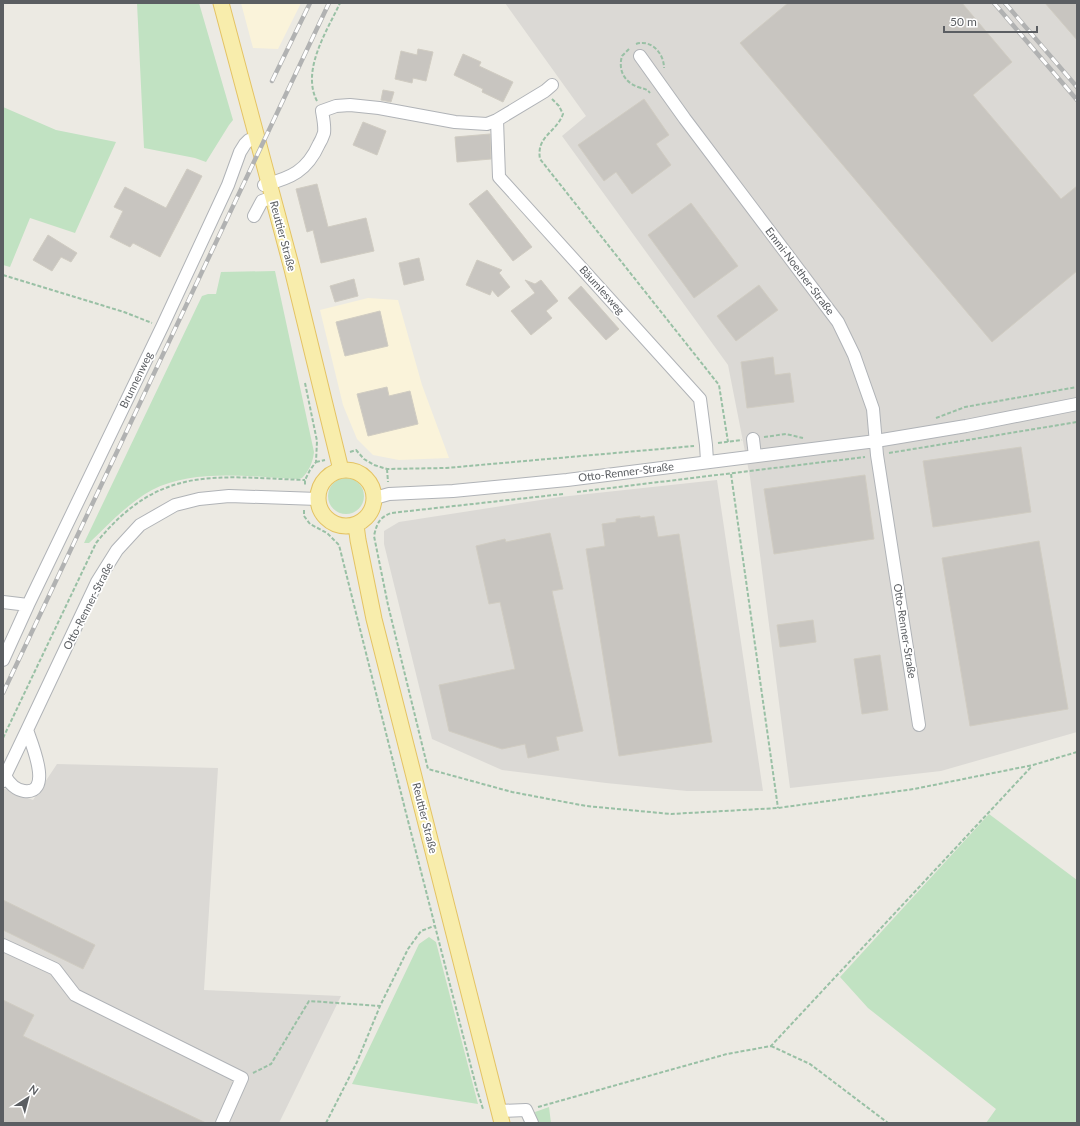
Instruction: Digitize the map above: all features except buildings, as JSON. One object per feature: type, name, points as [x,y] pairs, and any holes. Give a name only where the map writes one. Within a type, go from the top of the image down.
[{"type":"main road","name":"Reuttier Straße","points":[[221,3],[257,137],[341,470]]},
{"type":"main road","points":[[341,470],[355,471],[367,478],[374,491],[375,498],[373,509],[370,514],[356,524],[349,526],[341,526],[328,519],[311,499],[330,474],[341,470]]},
{"type":"main road","name":"Reuttier Straße","points":[[356,524],[374,618],[500,1117]]},
{"type":"street","name":"Emmi-Noether-Straße","points":[[640,56],[838,322],[854,355],[873,409],[876,441]]},
{"type":"street","points":[[254,216],[269,188],[300,171],[305,167],[316,151],[324,133],[322,111],[336,106],[350,105],[379,108],[455,122],[488,124],[549,88]]},
{"type":"street","name":"Bäumlesweg","points":[[497,120],[499,177],[700,399],[707,462]]},
{"type":"street","name":"Brunnenweg","points":[[3,660],[162,327],[228,185],[240,152],[249,140],[257,137]]},
{"type":"street","name":"Otto-Renner-Straße","points":[[375,498],[389,494],[453,491],[567,480],[876,441],[966,426],[1077,404]]},
{"type":"street","points":[[753,439],[755,456]]},
{"type":"street","name":"Otto-Renner-Straße","points":[[876,441],[919,725]]},
{"type":"street","name":"Otto-Renner-Straße","points":[[27,730],[37,760],[41,788],[28,792],[20,791],[4,778],[97,582],[117,550],[140,525],[175,505],[199,499],[229,496],[311,499]]},
{"type":"street","points":[[3,602],[28,605]]},
{"type":"street","points":[[3,945],[55,969],[75,995],[242,1078],[222,1123]]},
{"type":"street","points":[[526,1110],[532,1123]]},
{"type":"street","name":"Reuttier Straße","points":[[500,1117],[526,1110]]},
{"type":"path","points":[[322,111],[314,95],[311,75],[318,50],[340,3]]},
{"type":"path","points":[[549,88],[563,114],[560,122],[542,140],[538,151],[540,159],[719,385],[728,442]]},
{"type":"path","points":[[3,275],[124,312],[162,327]]},
{"type":"path","points":[[304,381],[317,441],[316,462],[305,480],[311,499],[304,516],[310,524],[327,533],[339,545],[434,926],[483,1110]]},
{"type":"path","points":[[936,418],[942,414],[965,407],[1077,387]]},
{"type":"path","points":[[356,450],[364,459],[374,465],[387,469],[446,468],[706,445],[786,434],[806,438]]},
{"type":"path","points":[[731,474],[778,808]]},
{"type":"path","points":[[374,536],[388,605],[428,769],[512,792],[586,806],[671,814],[778,808],[914,789],[1033,765],[1077,752]]},
{"type":"path","points":[[771,1046],[1033,765]]},
{"type":"path","points":[[326,1123],[357,1062],[380,1006],[413,940],[421,931],[450,920]]},
{"type":"path","points":[[242,1078],[271,1064],[309,1001],[380,1006]]},
{"type":"path","points":[[526,1110],[727,1054],[771,1046],[810,1064],[888,1123]]},
{"type":"shaded area","points":[[241,3],[301,3],[278,49],[253,48]]},
{"type":"shaded area","points":[[505,3],[1077,3],[1077,732],[941,771],[790,788],[750,477],[728,365],[562,136],[586,116]]},
{"type":"shaded area","points":[[368,298],[398,300],[422,385],[449,458],[399,460],[373,455],[357,439],[343,405],[320,310]]},
{"type":"shaded area","points":[[717,480],[763,791],[687,791],[502,770],[432,739],[384,544],[384,531],[399,522],[560,497]]},
{"type":"shaded area","points":[[57,764],[218,768],[204,990],[341,996],[279,1123],[3,1123],[3,788],[33,800]]},
{"type":"green space","points":[[137,3],[199,3],[233,120],[206,162],[195,158],[144,148]]},
{"type":"green space","points":[[3,107],[56,130],[116,142],[75,233],[30,218],[10,267],[3,265]]},
{"type":"green space","points":[[275,271],[314,452],[312,463],[307,472],[302,478],[297,479],[242,476],[204,476],[168,483],[143,495],[89,543],[84,543],[202,296],[216,294],[221,272]]},
{"type":"green space","points":[[350,478],[359,483],[363,489],[363,503],[359,509],[350,514],[342,514],[333,509],[329,503],[328,492],[333,483],[339,479]]},
{"type":"green space","points":[[989,814],[1077,880],[1077,1123],[986,1123],[996,1109],[868,1008],[840,977]]},
{"type":"green space","points":[[429,937],[436,942],[478,1104],[352,1084],[419,944]]},
{"type":"green space","points":[[549,1107],[551,1123],[537,1123],[535,1112]]},
{"type":"railway","points":[[272,81],[310,3]]},
{"type":"railway","points":[[3,693],[329,3]]},
{"type":"railway","points":[[994,3],[1077,100]]},
{"type":"railway","points":[[1005,3],[1077,87]]}]
